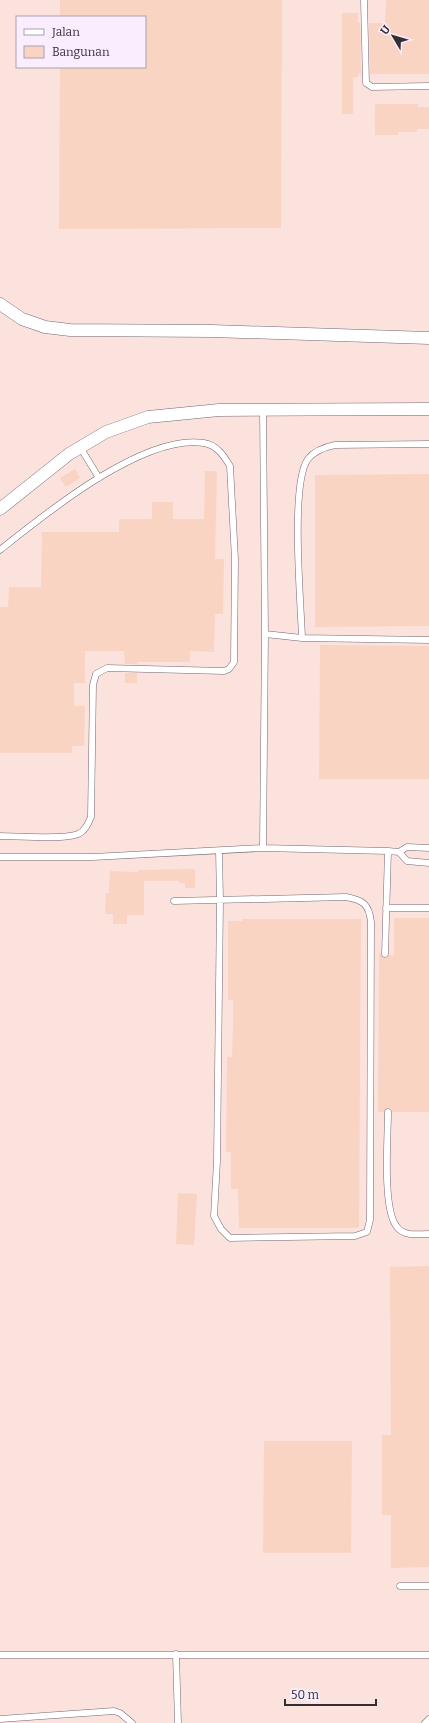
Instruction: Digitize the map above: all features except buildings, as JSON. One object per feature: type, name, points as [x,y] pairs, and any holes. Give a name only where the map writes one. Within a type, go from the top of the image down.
[{"type":"street","points":[[0,304],[22,319],[45,327],[70,330],[212,331],[429,338]]},
{"type":"street","points":[[0,509],[69,454],[80,447],[106,432],[148,417],[219,410],[429,409]]},
{"type":"lane","points":[[364,0],[366,83],[372,87],[429,86]]},
{"type":"lane","points":[[263,410],[265,634],[264,848]]},
{"type":"lane","points":[[0,550],[29,527],[99,478],[122,464],[165,448],[184,443],[204,443],[216,448],[224,455],[230,466],[235,560],[234,662],[224,671],[107,668],[96,674],[93,685],[91,817],[88,824],[83,831],[71,836],[0,836]]},
{"type":"lane","points":[[302,638],[298,545],[300,486],[303,469],[308,459],[322,448],[335,445],[429,444]]},
{"type":"lane","points":[[80,447],[99,478]]},
{"type":"lane","points":[[265,634],[302,638],[429,640]]},
{"type":"lane","points":[[0,857],[93,856],[264,848],[399,852],[407,847],[429,848]]},
{"type":"lane","points":[[174,901],[220,900],[346,897],[357,899],[365,904],[370,912],[370,1220],[367,1232],[355,1236],[230,1238],[220,1229],[214,1216],[217,1161],[220,900],[219,851]]},
{"type":"lane","points":[[385,954],[388,851]]},
{"type":"lane","points":[[399,852],[407,861],[429,863]]},
{"type":"lane","points":[[386,908],[429,908]]},
{"type":"lane","points":[[388,1112],[388,1200],[391,1216],[398,1228],[408,1234],[429,1234]]},
{"type":"lane","points":[[400,1586],[429,1586]]},
{"type":"lane","points":[[176,1654],[178,1723]]},
{"type":"lane","points":[[0,1655],[429,1655]]},
{"type":"lane","points":[[0,1719],[114,1711],[120,1713],[132,1723]]},
{"type":"lane","points":[[425,1723],[429,1719]]},
{"type":"shaded area","points":[[0,0],[429,0],[429,1723],[0,1723]]}]
